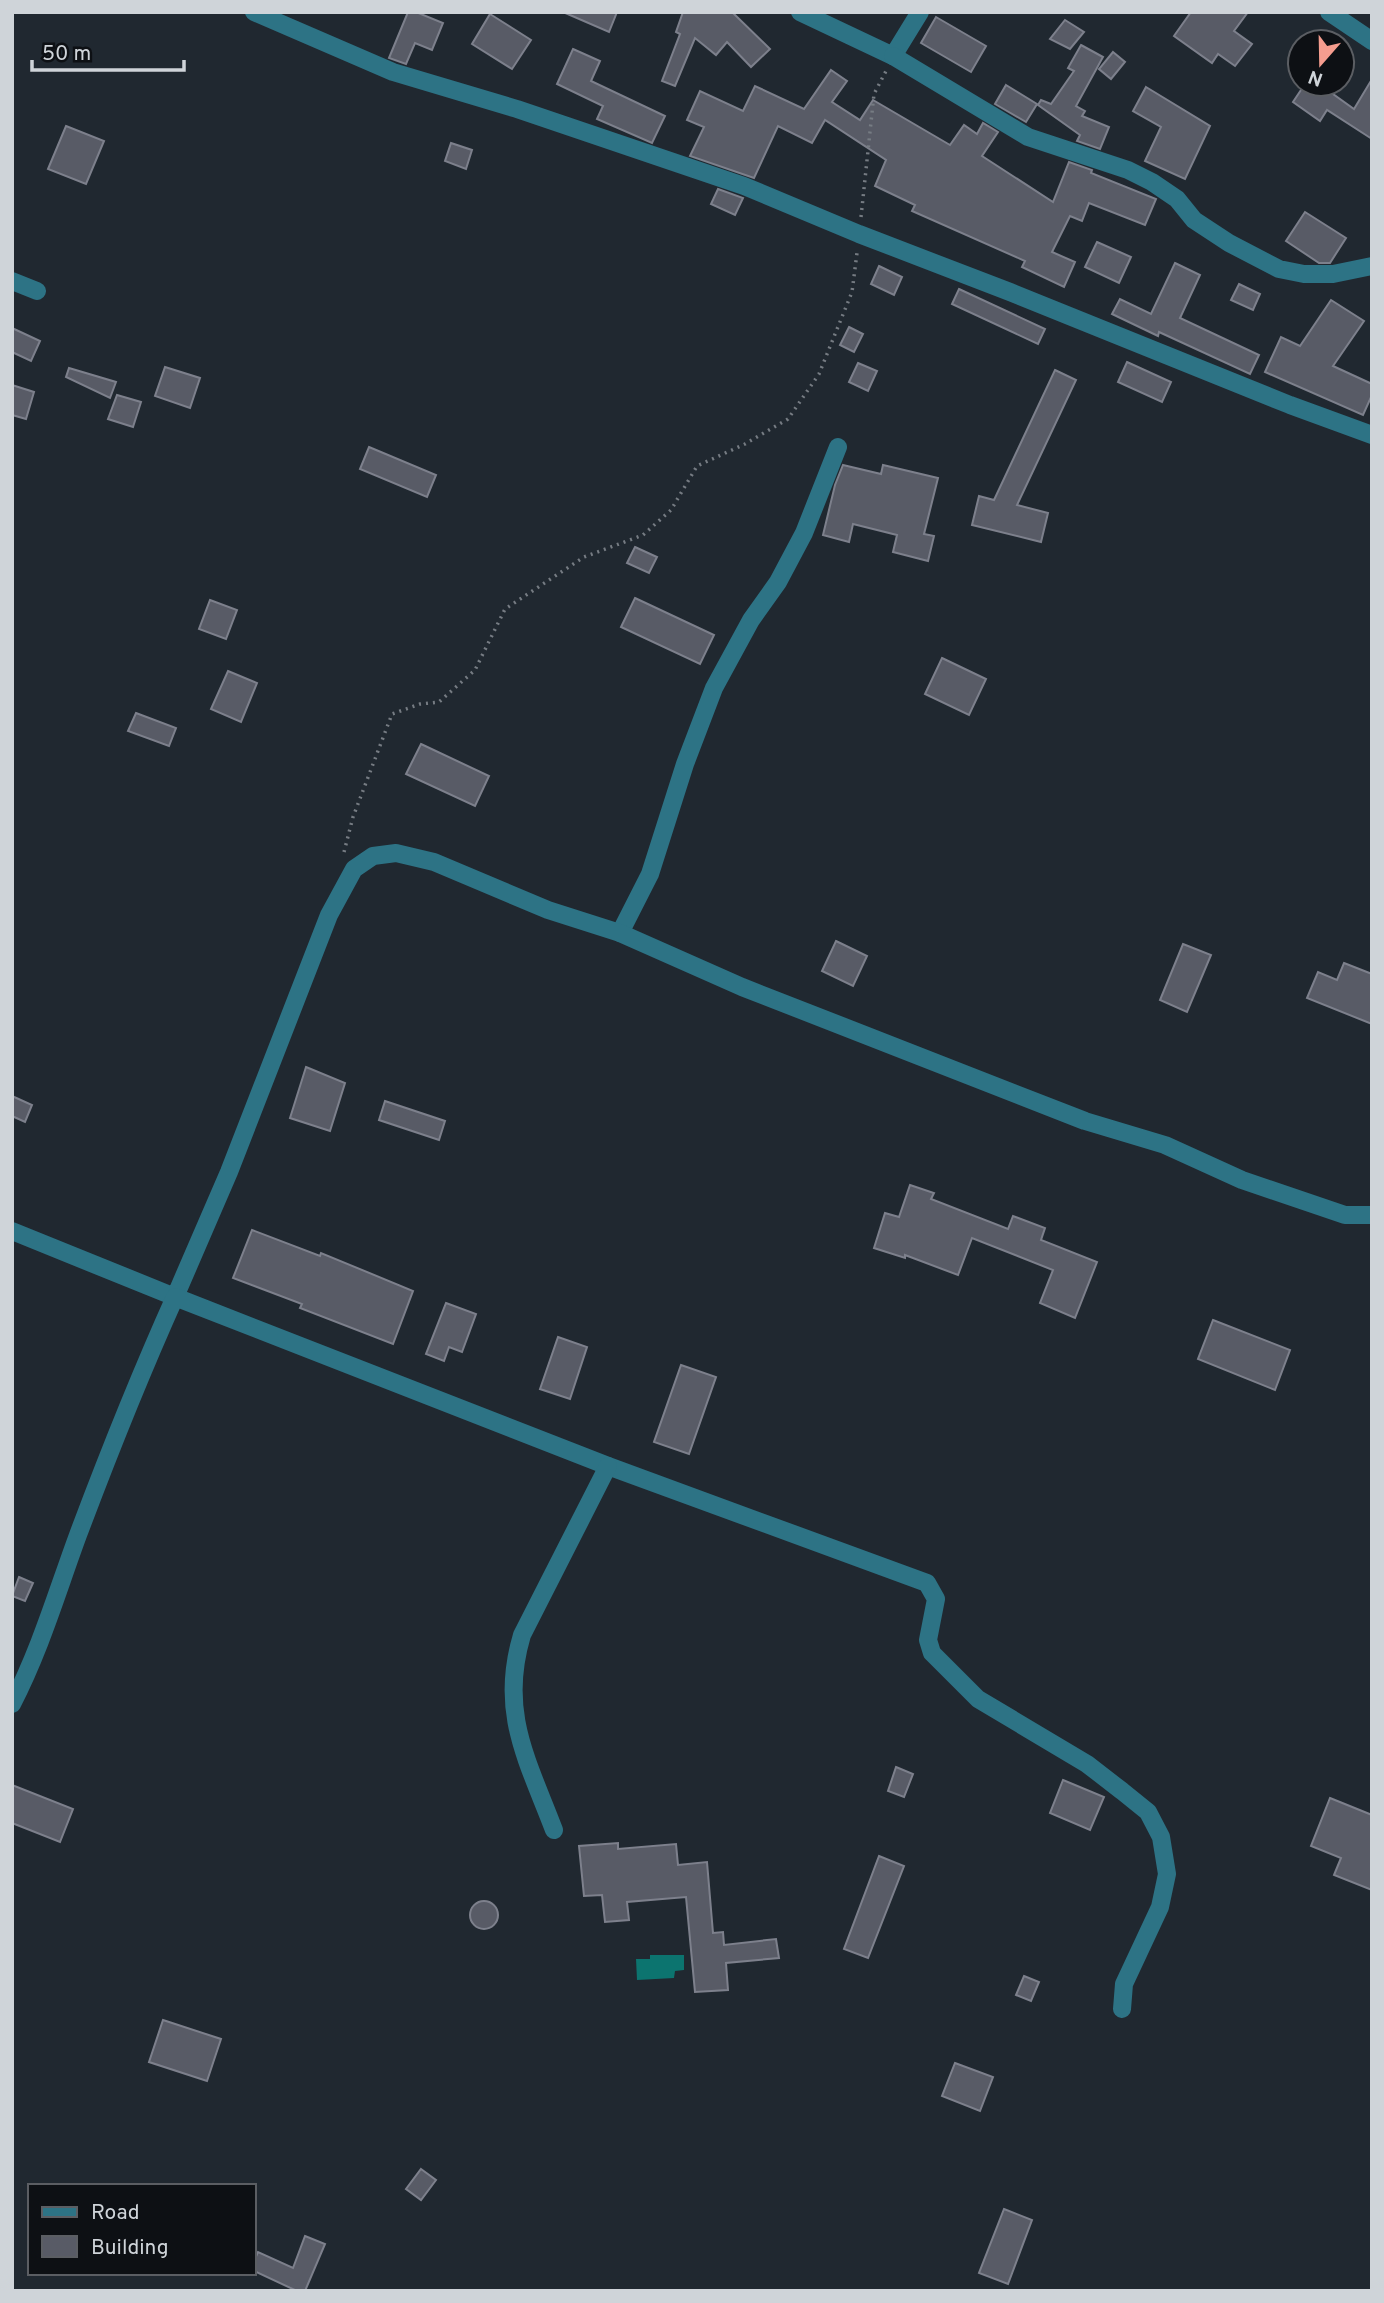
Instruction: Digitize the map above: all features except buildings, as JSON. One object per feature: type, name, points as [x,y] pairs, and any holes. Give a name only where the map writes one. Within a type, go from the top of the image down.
[{"type":"street","points":[[254,12],[393,72],[517,109],[744,186],[859,234],[1372,435]]},
{"type":"street","points":[[800,12],[893,57],[1028,137],[1128,170],[1152,182],[1177,200],[1194,220],[1229,243],[1279,269],[1304,274],[1333,274],[1372,266]]},
{"type":"street","points":[[893,57],[920,12]]},
{"type":"street","points":[[1329,12],[1372,41]]},
{"type":"street","points":[[12,281],[37,292]]},
{"type":"street","points":[[620,933],[650,874],[685,764],[714,688],[751,620],[778,582],[804,533],[838,447]]},
{"type":"street","points":[[12,1704],[31,1667],[83,1522],[141,1373],[229,1172],[329,915],[354,869],[373,856],[396,853],[434,862],[548,910],[620,933],[742,987],[1085,1121],[1165,1145],[1242,1180],[1345,1214],[1372,1215]]},
{"type":"street","points":[[12,1231],[608,1466],[927,1583],[936,1599],[928,1640],[932,1653],[978,1699],[1087,1764],[1148,1812],[1161,1837],[1167,1874],[1160,1907],[1124,1984],[1122,2009]]},
{"type":"street","points":[[554,1830],[517,1732],[512,1679],[522,1635],[608,1466]]},
{"type":"path","points":[[343,857],[353,817],[392,714],[420,704],[439,702],[475,670],[505,609],[584,557],[643,535],[671,510],[697,466],[745,444],[788,419],[819,374],[852,292],[874,94],[893,57]]},
{"type":"shaded area","points":[[650,1955],[684,1955],[684,1970],[675,1971],[674,1978],[637,1980],[636,1959],[650,1959]]}]
